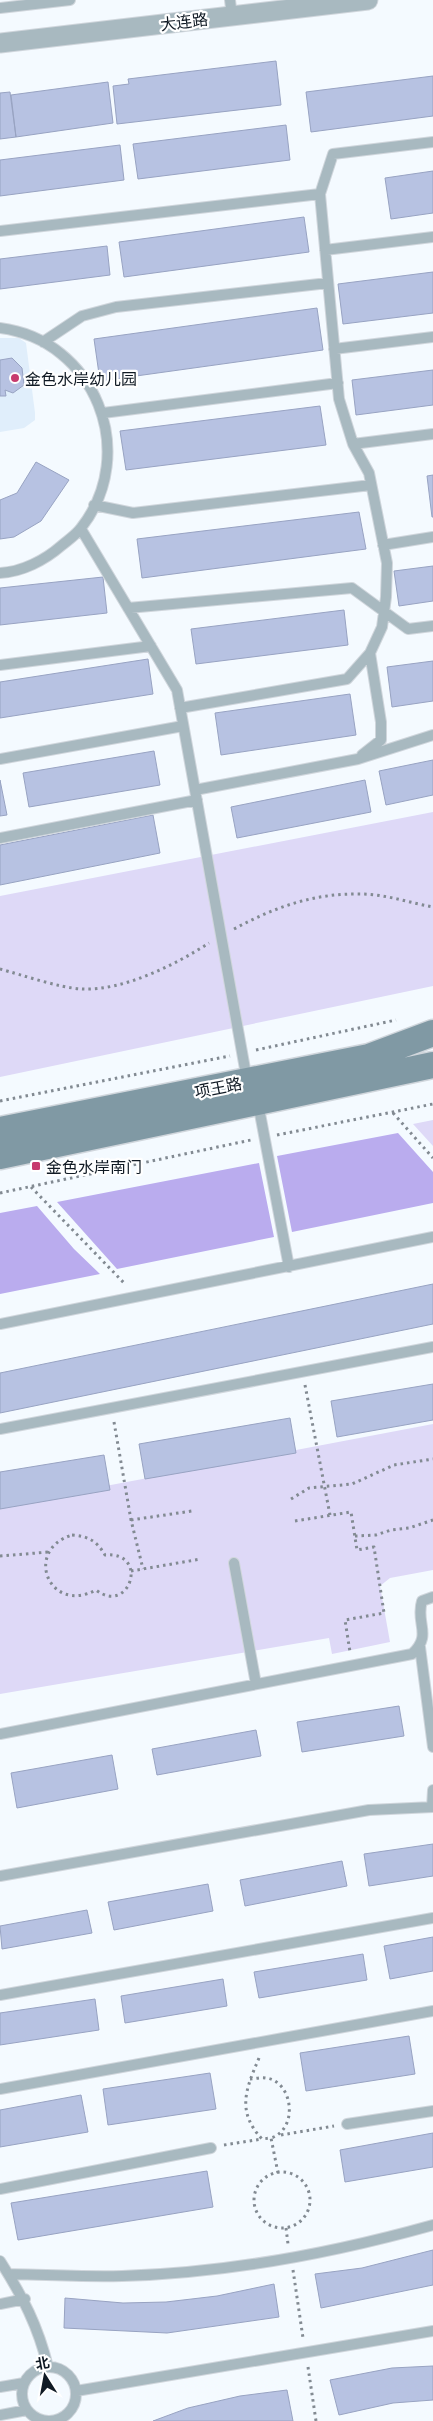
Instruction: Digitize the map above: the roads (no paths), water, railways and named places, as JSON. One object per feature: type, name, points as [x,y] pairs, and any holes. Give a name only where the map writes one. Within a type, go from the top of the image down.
[{"type":"main road","name":"项王路","points":[[0,1156],[252,1091],[369,1057],[433,1034]]},
{"type":"main road","name":"项王路","points":[[0,1130],[433,1065]]},
{"type":"street","name":"大连路","points":[[0,43],[231,8],[368,0]]},
{"type":"lane","points":[[0,8],[70,0]]},
{"type":"lane","points":[[180,708],[347,679],[370,653],[382,627],[387,562],[369,474],[353,444],[339,399],[320,194],[333,154],[433,142]]},
{"type":"lane","points":[[0,231],[320,194]]},
{"type":"lane","points":[[325,250],[433,237]]},
{"type":"lane","points":[[43,342],[82,316],[116,307],[328,283]]},
{"type":"lane","points":[[0,328],[19,330],[56,348],[85,377],[103,413],[108,454],[101,493],[81,529],[49,557],[10,573],[0,573]]},
{"type":"lane","points":[[334,349],[433,338]]},
{"type":"lane","points":[[103,413],[338,383]]},
{"type":"lane","points":[[353,444],[433,434]]},
{"type":"lane","points":[[94,505],[133,513],[371,485]]},
{"type":"lane","points":[[81,529],[177,690],[242,1053],[264,1137],[290,1267]]},
{"type":"lane","points":[[383,544],[433,537]]},
{"type":"lane","points":[[128,608],[352,588],[384,614],[408,629],[433,626]]},
{"type":"lane","points":[[0,665],[151,646]]},
{"type":"lane","points":[[358,759],[381,740],[381,722],[370,653]]},
{"type":"lane","points":[[0,759],[183,726]]},
{"type":"lane","points":[[0,838],[358,759],[433,735]]},
{"type":"lane","points":[[0,1324],[433,1237]]},
{"type":"lane","points":[[0,1429],[433,1347]]},
{"type":"lane","points":[[234,1563],[256,1684]]},
{"type":"lane","points":[[0,1734],[412,1654],[420,1647],[425,1634],[419,1609],[422,1601],[433,1597]]},
{"type":"lane","points":[[420,1647],[433,1747]]},
{"type":"lane","points":[[0,1876],[369,1810],[432,1807],[433,1790]]},
{"type":"lane","points":[[0,1995],[433,1918]]},
{"type":"lane","points":[[0,2089],[433,2011]]},
{"type":"lane","points":[[346,2124],[433,2111]]},
{"type":"lane","points":[[0,2189],[211,2148]]},
{"type":"lane","points":[[8,2274],[124,2276],[210,2269],[290,2257],[433,2225]]},
{"type":"lane","points":[[0,2261],[25,2299],[48,2367]]},
{"type":"lane","points":[[0,2304],[25,2299]]},
{"type":"lane","points":[[76,2391],[433,2331]]},
{"type":"lane","points":[[48,2367],[63,2371],[74,2383],[76,2391],[76,2399],[69,2412],[56,2420],[38,2419],[27,2410],[22,2398],[24,2383],[31,2373],[48,2367]]},
{"type":"lane","points":[[0,2387],[24,2383]]},
{"type":"lane","points":[[0,2415],[27,2410]]},
{"type":"place","name":"金色水岸幼儿园","points":[[15,378]]},
{"type":"place","name":"金色水岸南门","points":[[36,1166]]}]
